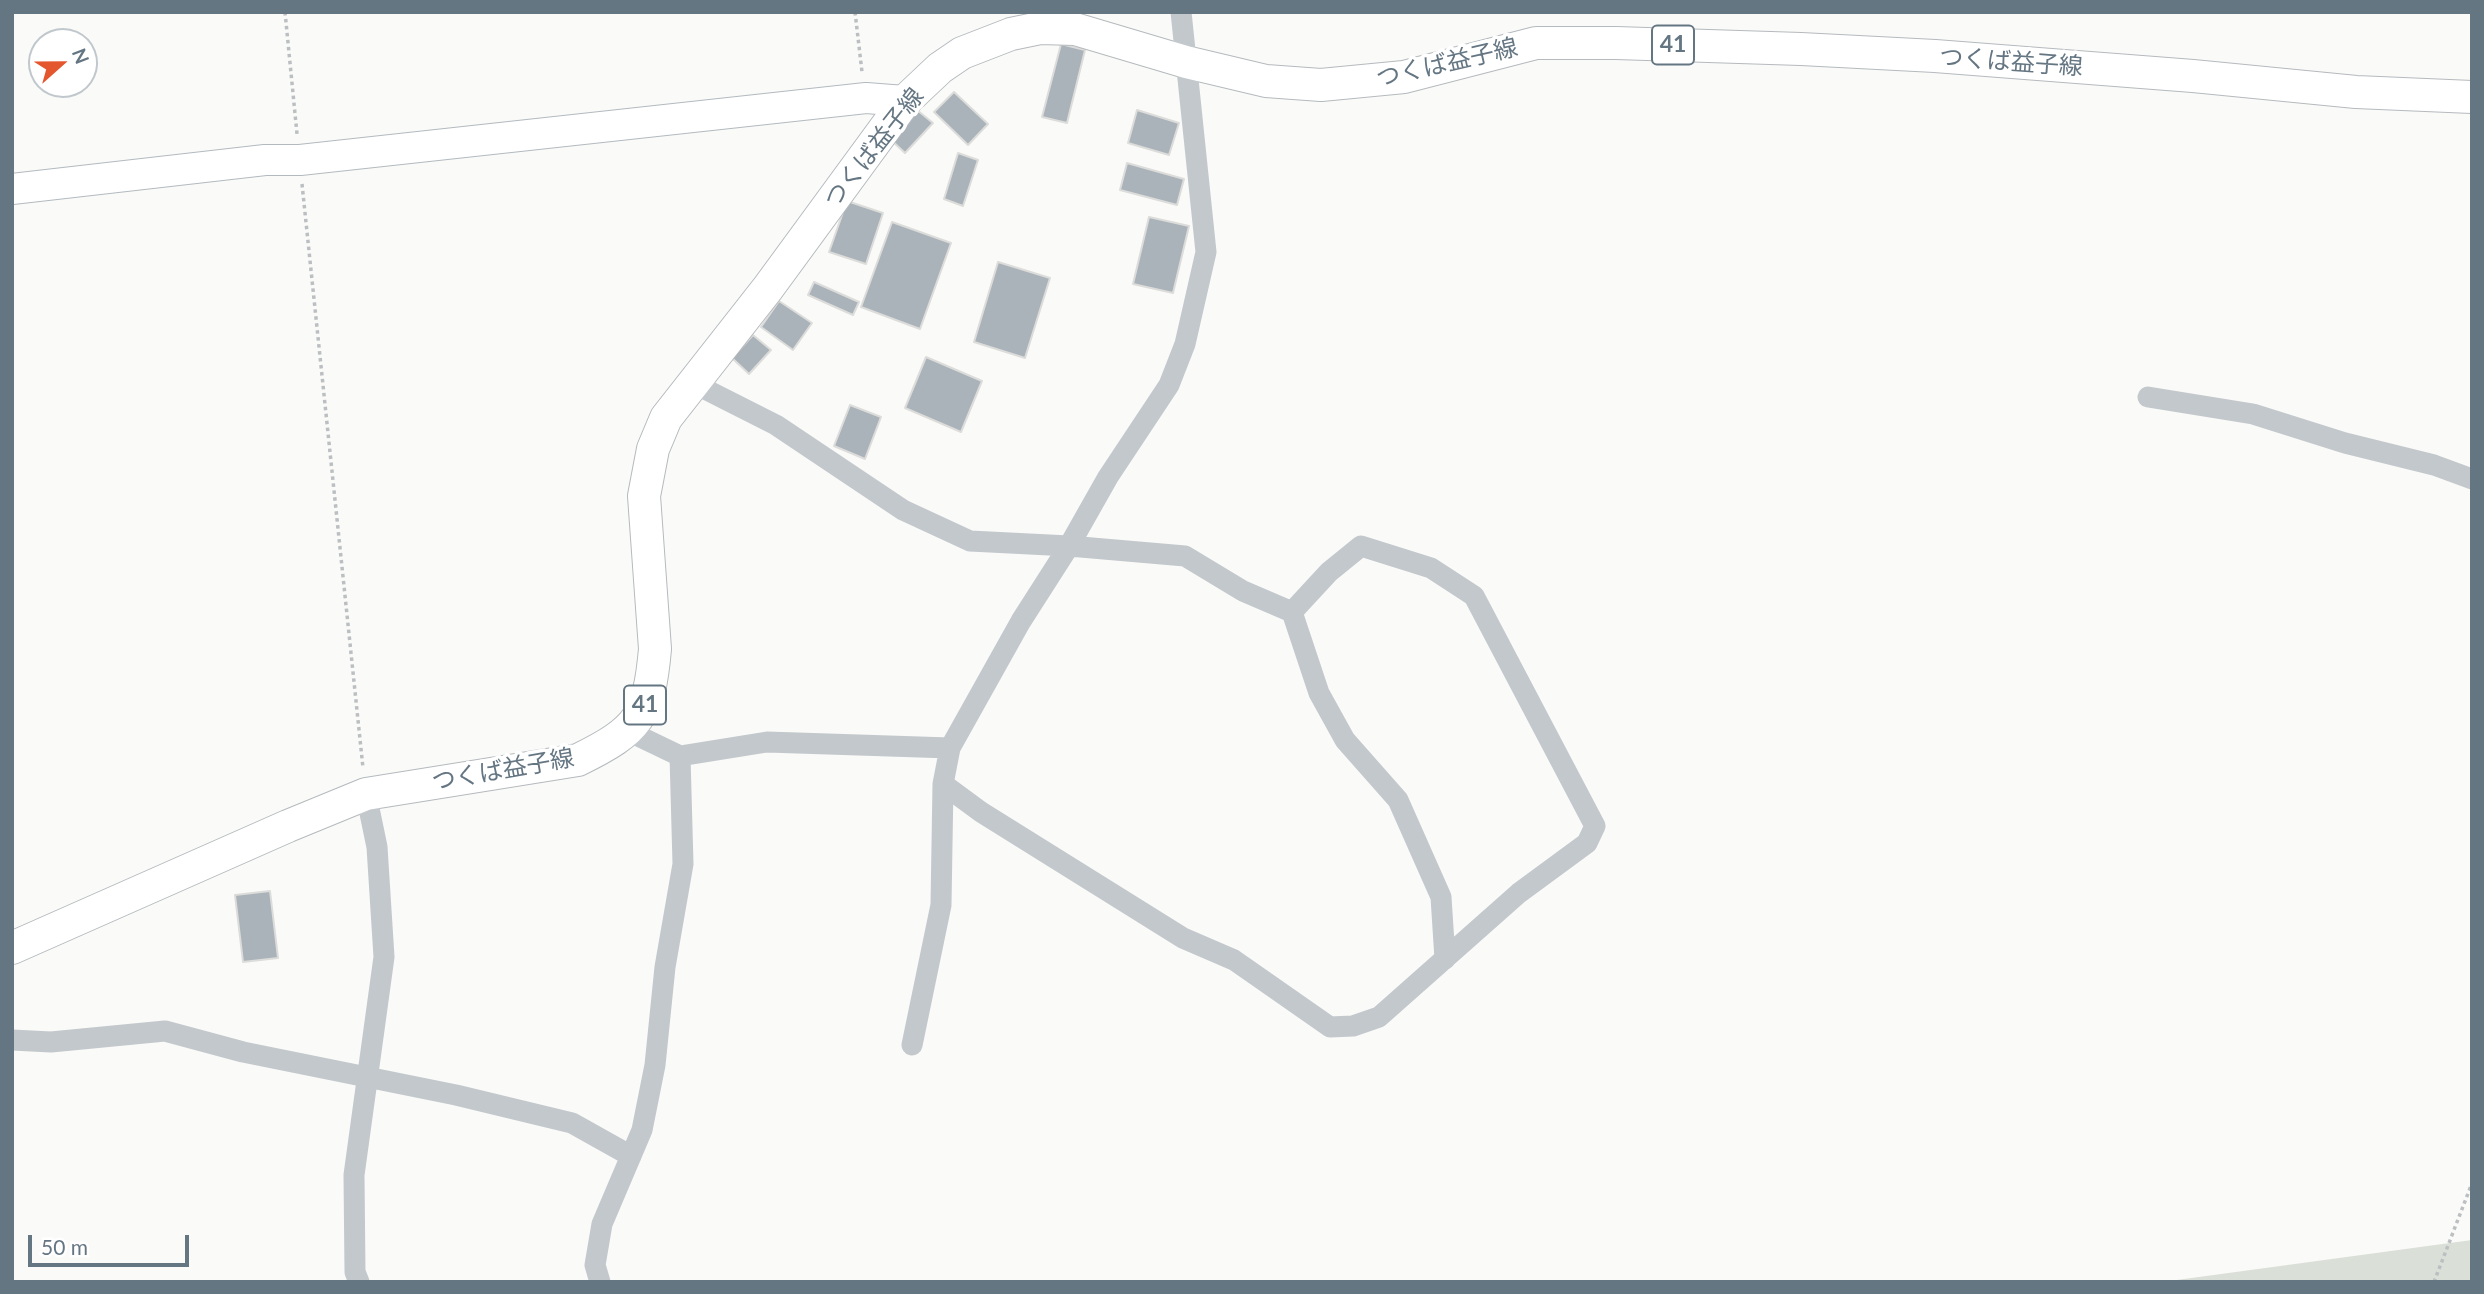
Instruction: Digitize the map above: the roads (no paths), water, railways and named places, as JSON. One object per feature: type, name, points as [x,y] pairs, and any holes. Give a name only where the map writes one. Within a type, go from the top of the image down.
[{"type":"main road","name":"つくば益子線","points":[[12,948],[366,794],[578,760],[628,731],[642,714],[649,693],[655,649],[644,496],[653,449],[666,418],[768,288],[905,101],[940,68],[962,53],[1010,34],[1040,28],[1076,29],[1186,62],[1265,80],[1321,85],[1404,78],[1536,43],[1629,43],[1921,55],[2193,76],[2356,92],[2472,97]]},
{"type":"street","points":[[912,1045],[941,905],[943,784],[950,748],[1021,621],[1108,478],[1169,385],[1185,344],[1206,252],[1181,12]]},
{"type":"street","points":[[12,189],[265,160],[300,160],[866,99],[905,101]]},
{"type":"street","points":[[693,383],[776,425],[903,510],[970,541],[1185,556],[1243,591],[1292,612],[1319,693],[1345,740],[1398,800],[1441,897],[1445,959]]},
{"type":"street","points":[[2148,397],[2253,414],[2345,443],[2434,465],[2472,479]]},
{"type":"street","points":[[943,784],[981,812],[1183,938],[1234,960],[1330,1027],[1353,1026],[1380,1017],[1519,893],[1587,843],[1595,826],[1474,596],[1432,568],[1361,546],[1329,572],[1292,612]]},
{"type":"street","points":[[628,731],[680,756],[767,742],[950,748]]},
{"type":"street","points":[[600,1282],[595,1265],[601,1224],[642,1130],[655,1065],[665,967],[683,864],[680,756]]},
{"type":"street","points":[[359,1282],[355,1272],[354,1175],[384,957],[377,847],[366,794]]},
{"type":"street","points":[[12,1040],[51,1042],[165,1031],[243,1052],[572,1123],[631,1156]]}]
